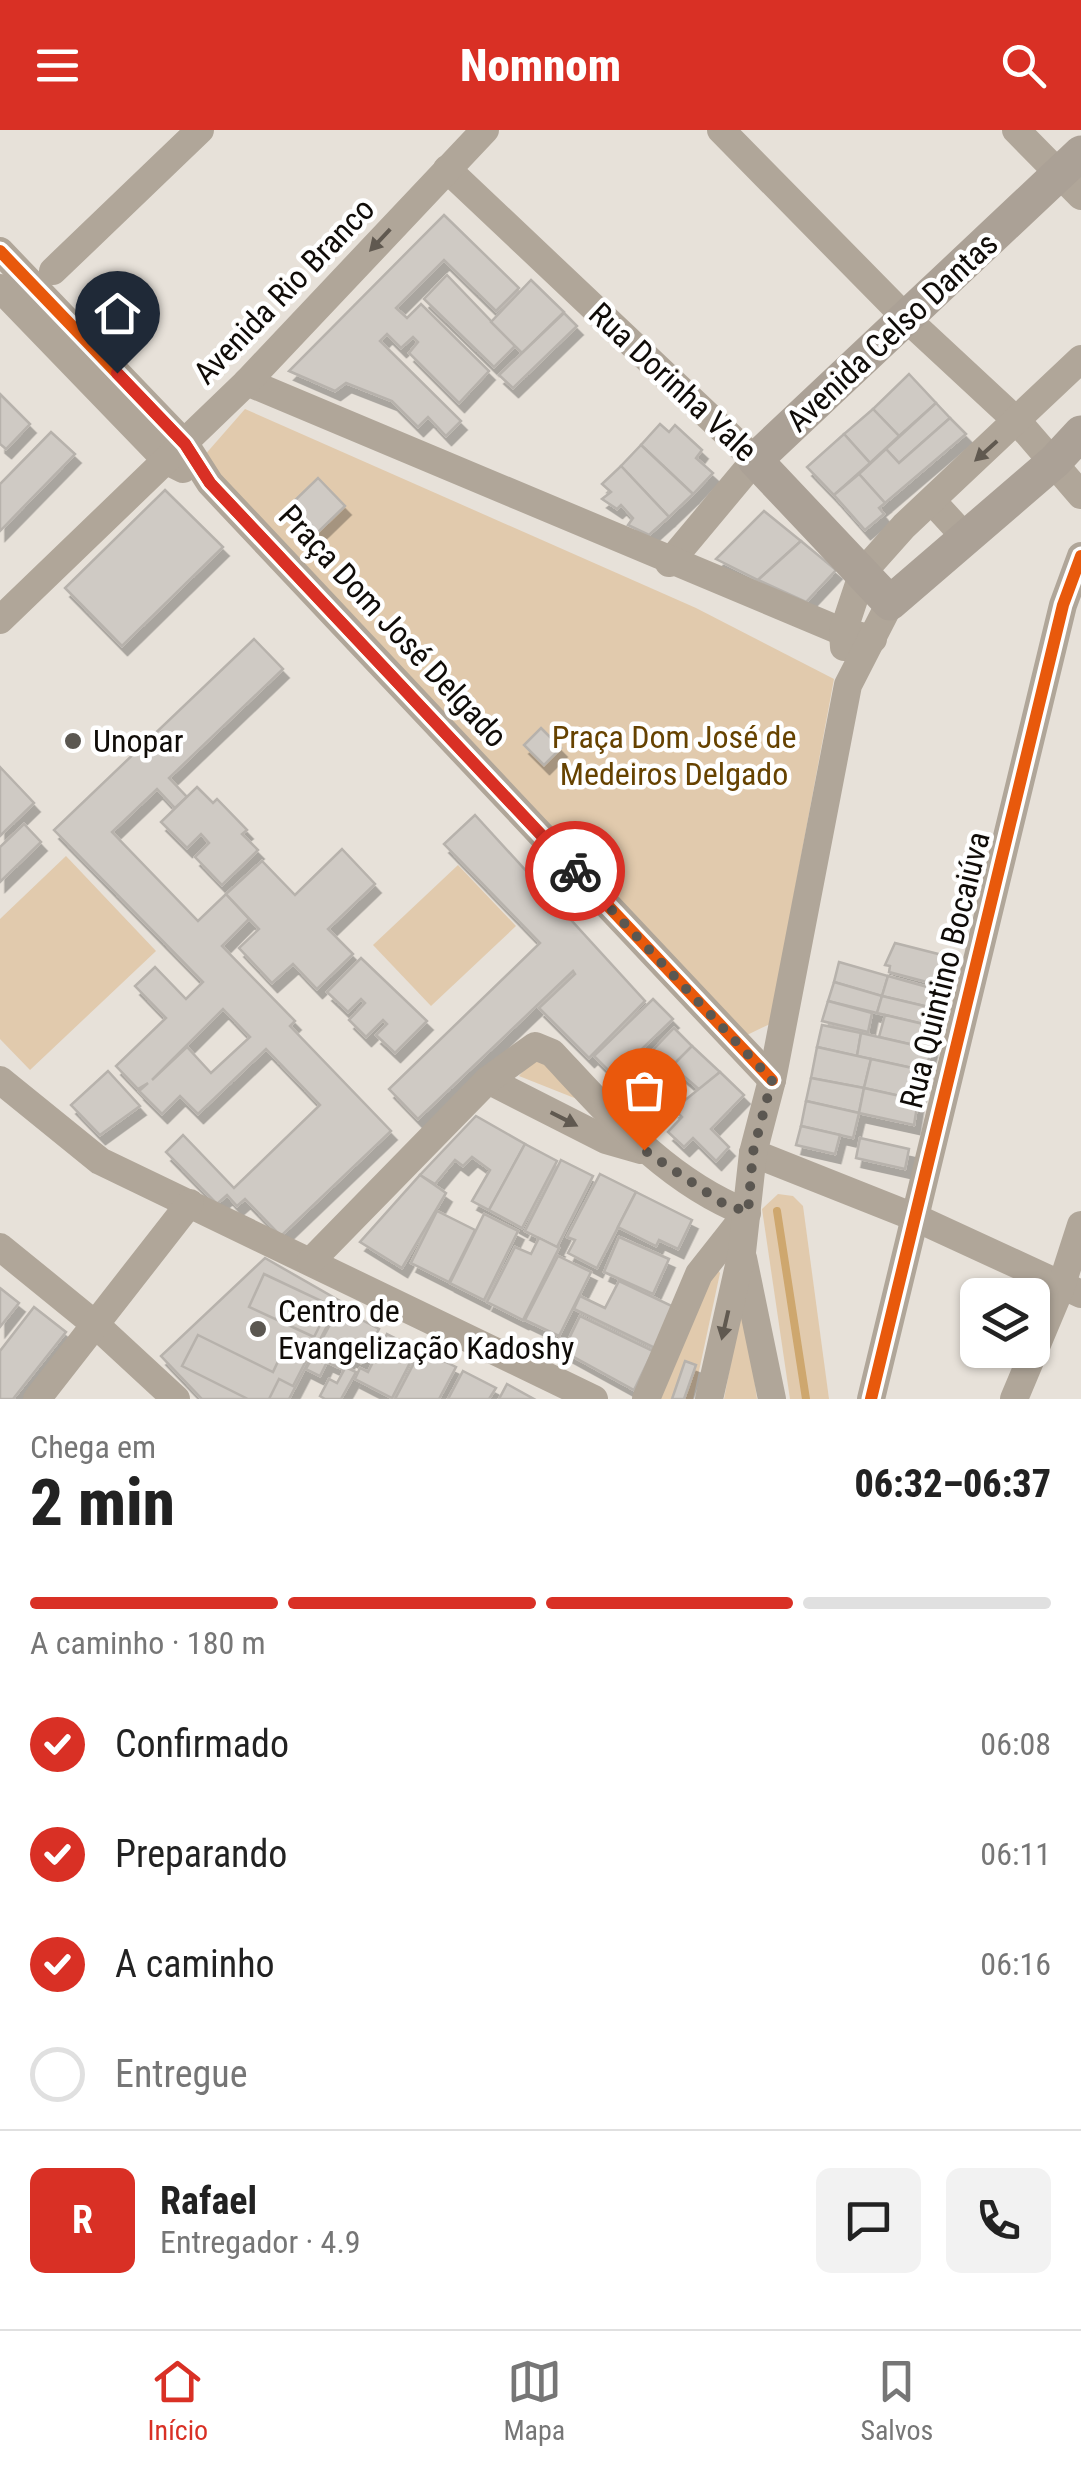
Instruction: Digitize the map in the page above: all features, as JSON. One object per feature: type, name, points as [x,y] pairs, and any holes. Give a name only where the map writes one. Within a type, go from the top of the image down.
[{"type":"main road","name":"Avenida Celso Dantas","points":[[755,460],[907,319],[1074,174]]},
{"type":"main road","points":[[890,604],[1055,461],[1081,433]]},
{"type":"main road","name":"Rua Dorinha Vale","points":[[755,460],[890,604]]},
{"type":"street","points":[[24,285],[200,130]]},
{"type":"street","name":"Avenida Rio Branco","points":[[0,620],[248,382],[485,130]]},
{"type":"street","points":[[721,130],[907,319],[1018,422],[1081,495]]},
{"type":"street","points":[[1016,130],[1074,174]]},
{"type":"street","name":"Rua Dorinha Vale","points":[[447,169],[755,460]]},
{"type":"street","name":"Praça Dom José Delgado","points":[[0,251],[85,358],[210,483],[772,1080]]},
{"type":"street","points":[[709,1399],[742,1252],[753,1152],[772,1080],[848,684],[843,632],[864,572],[932,501],[1081,359]]},
{"type":"street","points":[[248,382],[669,563],[872,640]]},
{"type":"street","name":"Avenida Celso Dantas","points":[[669,563],[755,460]]},
{"type":"street","points":[[932,501],[966,538]]},
{"type":"street","name":"Rua Quintino Bocaiúva","points":[[871,1399],[1058,624],[1081,556]]},
{"type":"street","points":[[848,684],[890,604]]},
{"type":"street","points":[[311,1261],[488,1080],[528,1048],[543,1048],[644,1150],[724,1204],[748,1212]]},
{"type":"street","points":[[0,1080],[100,1161],[594,1399]]},
{"type":"street","points":[[488,1080],[606,1140],[644,1150]]},
{"type":"street","points":[[753,1152],[914,1217],[1071,1290]]},
{"type":"street","points":[[37,1399],[190,1204]]},
{"type":"street","points":[[646,1399],[698,1274],[748,1212]]},
{"type":"street","points":[[1014,1399],[1071,1290],[1081,1225]]},
{"type":"street","points":[[0,1248],[97,1326],[176,1399]]},
{"type":"street","points":[[742,1252],[772,1399]]},
{"type":"green space","name":"Praça Dom José de Medeiros Delgado","points":[[245,409],[696,608],[834,679],[770,1024],[747,1035],[196,465]]},
{"type":"green space","points":[[66,856],[156,951],[30,1070],[0,1039],[0,919]]},
{"type":"green space","points":[[458,865],[516,926],[431,1006],[373,945]]},
{"type":"green space","points":[[536,1056],[587,1103],[519,1076]]},
{"type":"green space","points":[[778,1194],[793,1196],[803,1206],[829,1399],[790,1399],[762,1209]]},
{"type":"green space","points":[[717,1268],[720,1273],[693,1399],[660,1399],[706,1269]]},
{"type":"green space","points":[[743,1298],[757,1399],[724,1399]]},
{"type":"building","points":[[444,215],[519,288],[496,311],[444,260],[396,308],[407,318],[421,304],[489,371],[459,403],[409,353],[418,342],[413,337],[401,348],[387,334],[380,341],[461,421],[446,436],[428,417],[418,427],[392,401],[346,383],[335,391],[289,371]]},
{"type":"building","points":[[447,275],[515,346],[494,367],[424,299]]},
{"type":"building","points":[[531,280],[564,312],[522,353],[491,322]]},
{"type":"building","points":[[564,313],[577,326],[513,388],[499,375]]},
{"type":"building","points":[[909,374],[936,403],[899,436],[873,409]]},
{"type":"building","points":[[0,394],[30,424],[6,449],[0,444]]},
{"type":"building","points":[[936,403],[950,418],[899,463],[886,449]]},
{"type":"building","points":[[873,409],[899,436],[870,463],[844,434]]},
{"type":"building","points":[[950,418],[966,434],[885,503],[859,474],[886,449],[899,463]]},
{"type":"building","points":[[660,424],[669,432],[675,425],[702,450],[696,458],[713,473],[693,494],[641,445]]},
{"type":"building","points":[[51,432],[75,454],[0,531],[0,484]]},
{"type":"building","points":[[844,434],[870,463],[834,495],[807,467]]},
{"type":"building","points":[[641,445],[693,494],[669,517],[621,466]]},
{"type":"building","points":[[621,466],[669,517],[649,535],[628,525],[633,518],[621,505],[617,509],[602,499],[611,492],[602,484]]},
{"type":"building","points":[[859,474],[885,503],[879,508],[884,514],[865,530],[834,495]]},
{"type":"building","points":[[318,478],[345,506],[315,535],[288,507]]},
{"type":"building","points":[[165,490],[223,547],[122,646],[65,588]]},
{"type":"building","points":[[764,511],[801,541],[758,580],[716,559]]},
{"type":"building","points":[[801,541],[836,570],[806,602],[758,580]]},
{"type":"building","points":[[254,639],[283,669],[169,778],[187,797],[175,808],[157,789],[112,832],[198,921],[226,894],[249,919],[222,946],[295,1021],[290,1026],[391,1131],[281,1236],[245,1199],[237,1206],[227,1195],[217,1204],[166,1152],[183,1135],[234,1188],[320,1105],[266,1049],[198,1114],[180,1096],[162,1114],[139,1091],[148,1083],[138,1089],[116,1066],[166,1018],[135,986],[155,967],[186,999],[203,982],[54,830]],"holes":[[[223,1009],[250,1037],[211,1073],[187,1047],[152,1080]]]},
{"type":"building","points":[[541,728],[561,748],[544,765],[524,745]]},
{"type":"building","points":[[0,767],[34,803],[0,836]]},
{"type":"building","points":[[197,787],[213,803],[217,799],[247,830],[242,834],[258,850],[222,885],[195,857],[209,843],[201,834],[187,848],[161,822]]},
{"type":"building","points":[[475,815],[645,1001],[589,1058],[539,1008],[575,974],[573,971],[418,1119],[389,1089],[540,943],[444,844]]},
{"type":"building","points":[[24,824],[41,842],[0,882],[0,847]]},
{"type":"building","points":[[342,849],[375,884],[328,929],[353,954],[317,989],[293,964],[272,983],[239,948],[259,929],[226,894],[262,861],[295,895]]},
{"type":"building","points":[[895,943],[950,957],[942,986],[889,972],[890,966],[885,965]]},
{"type":"building","points":[[361,958],[427,1021],[395,1053],[376,1035],[387,1024],[383,1020],[366,1037],[349,1020],[365,1003],[361,999],[348,1012],[327,992]]},
{"type":"building","points":[[839,962],[888,976],[882,996],[834,982]]},
{"type":"building","points":[[888,976],[945,992],[941,1010],[882,996]]},
{"type":"building","points":[[834,982],[882,996],[877,1013],[828,1001]]},
{"type":"building","points":[[882,996],[941,1010],[936,1027],[877,1013]]},
{"type":"building","points":[[653,999],[673,1019],[614,1076],[594,1056]]},
{"type":"building","points":[[828,1001],[872,1013],[868,1032],[822,1021]]},
{"type":"building","points":[[885,1015],[936,1027],[931,1049],[879,1037]]},
{"type":"building","points":[[822,1025],[861,1033],[857,1056],[817,1047]]},
{"type":"building","points":[[674,1028],[692,1046],[641,1099],[623,1081]]},
{"type":"building","points":[[861,1033],[931,1049],[926,1071],[857,1056]]},
{"type":"building","points":[[692,1046],[720,1072],[701,1091],[672,1066]]},
{"type":"building","points":[[817,1047],[871,1059],[864,1088],[811,1078]]},
{"type":"building","points":[[871,1059],[926,1071],[918,1100],[864,1088]]},
{"type":"building","points":[[108,1071],[140,1106],[100,1135],[71,1105]]},
{"type":"building","points":[[720,1072],[744,1095],[711,1129],[729,1147],[716,1161],[693,1138],[684,1147],[668,1132],[682,1117],[674,1109]]},
{"type":"building","points":[[811,1078],[864,1088],[859,1113],[806,1101]]},
{"type":"building","points":[[864,1088],[918,1100],[914,1125],[859,1113]]},
{"type":"building","points":[[806,1101],[859,1113],[853,1138],[801,1126]]},
{"type":"building","points":[[476,1116],[525,1144],[489,1210],[472,1201],[490,1170],[472,1157],[463,1166],[455,1160],[435,1184],[420,1175]]},
{"type":"building","points":[[801,1126],[840,1135],[835,1154],[796,1145]]},
{"type":"building","points":[[860,1138],[909,1149],[905,1169],[856,1158]]},
{"type":"building","points":[[525,1144],[557,1161],[522,1228],[489,1210]]},
{"type":"building","points":[[561,1160],[593,1176],[557,1247],[525,1231]]},
{"type":"building","points":[[600,1174],[636,1192],[597,1268],[568,1253],[575,1240],[567,1237]]},
{"type":"building","points":[[420,1175],[446,1193],[402,1268],[360,1242]]},
{"type":"building","points":[[636,1192],[692,1220],[678,1249],[659,1240],[656,1246],[618,1227]]},
{"type":"building","points":[[437,1211],[475,1230],[449,1282],[411,1263]]},
{"type":"building","points":[[484,1214],[518,1231],[484,1300],[450,1283]]},
{"type":"building","points":[[619,1237],[669,1259],[653,1294],[604,1272]]},
{"type":"building","points":[[539,1238],[559,1248],[523,1320],[487,1302],[515,1247],[531,1254]]},
{"type":"building","points":[[558,1256],[591,1272],[559,1336],[525,1320]]},
{"type":"building","name":"Centro de Evangelização Kadoshy","points":[[265,1258],[340,1301],[289,1399],[202,1399],[161,1356]]},
{"type":"building","points":[[264,1274],[330,1305],[314,1337],[249,1307]]},
{"type":"building","points":[[619,1281],[674,1307],[655,1348],[574,1309],[580,1296],[605,1308]]},
{"type":"building","points":[[0,1288],[19,1303],[0,1327]]},
{"type":"building","points":[[34,1307],[66,1332],[13,1399],[0,1399],[0,1351]]},
{"type":"building","points":[[339,1308],[379,1329],[361,1363],[350,1357],[345,1367],[356,1372],[341,1399],[325,1399],[320,1396],[329,1379],[337,1383],[344,1370],[327,1362],[320,1376],[306,1369]]},
{"type":"building","points":[[580,1316],[653,1351],[634,1390],[563,1351]]},
{"type":"building","points":[[387,1334],[417,1349],[392,1398],[355,1379],[360,1368],[368,1372]]},
{"type":"building","points":[[198,1335],[273,1372],[288,1340],[311,1351],[293,1386],[279,1379],[269,1399],[248,1399],[182,1366]]},
{"type":"building","points":[[421,1350],[456,1367],[439,1399],[395,1399]]},
{"type":"building","points":[[685,1361],[696,1365],[684,1399],[672,1399]]},
{"type":"building","points":[[463,1371],[496,1388],[489,1399],[448,1399]]},
{"type":"building","points":[[507,1384],[534,1399],[499,1399]]},
{"type":"waterway","points":[[777,1211],[806,1399]]},
{"type":"cycle path","points":[[0,251],[185,444],[210,483],[772,1080]]},
{"type":"cycle path","points":[[871,1399],[1063,605],[1081,556]]},
{"type":"way so far","points":[[575,871],[772,1080],[753,1152],[748,1212],[724,1204],[644,1150]]},
{"type":"place","name":"Unopar","points":[[73,741]]},
{"type":"place","name":"Centro de Evangelização Kadoshy","points":[[258,1329]]},
{"type":"route","points":[[117,373],[185,444],[210,483],[575,871]]}]
